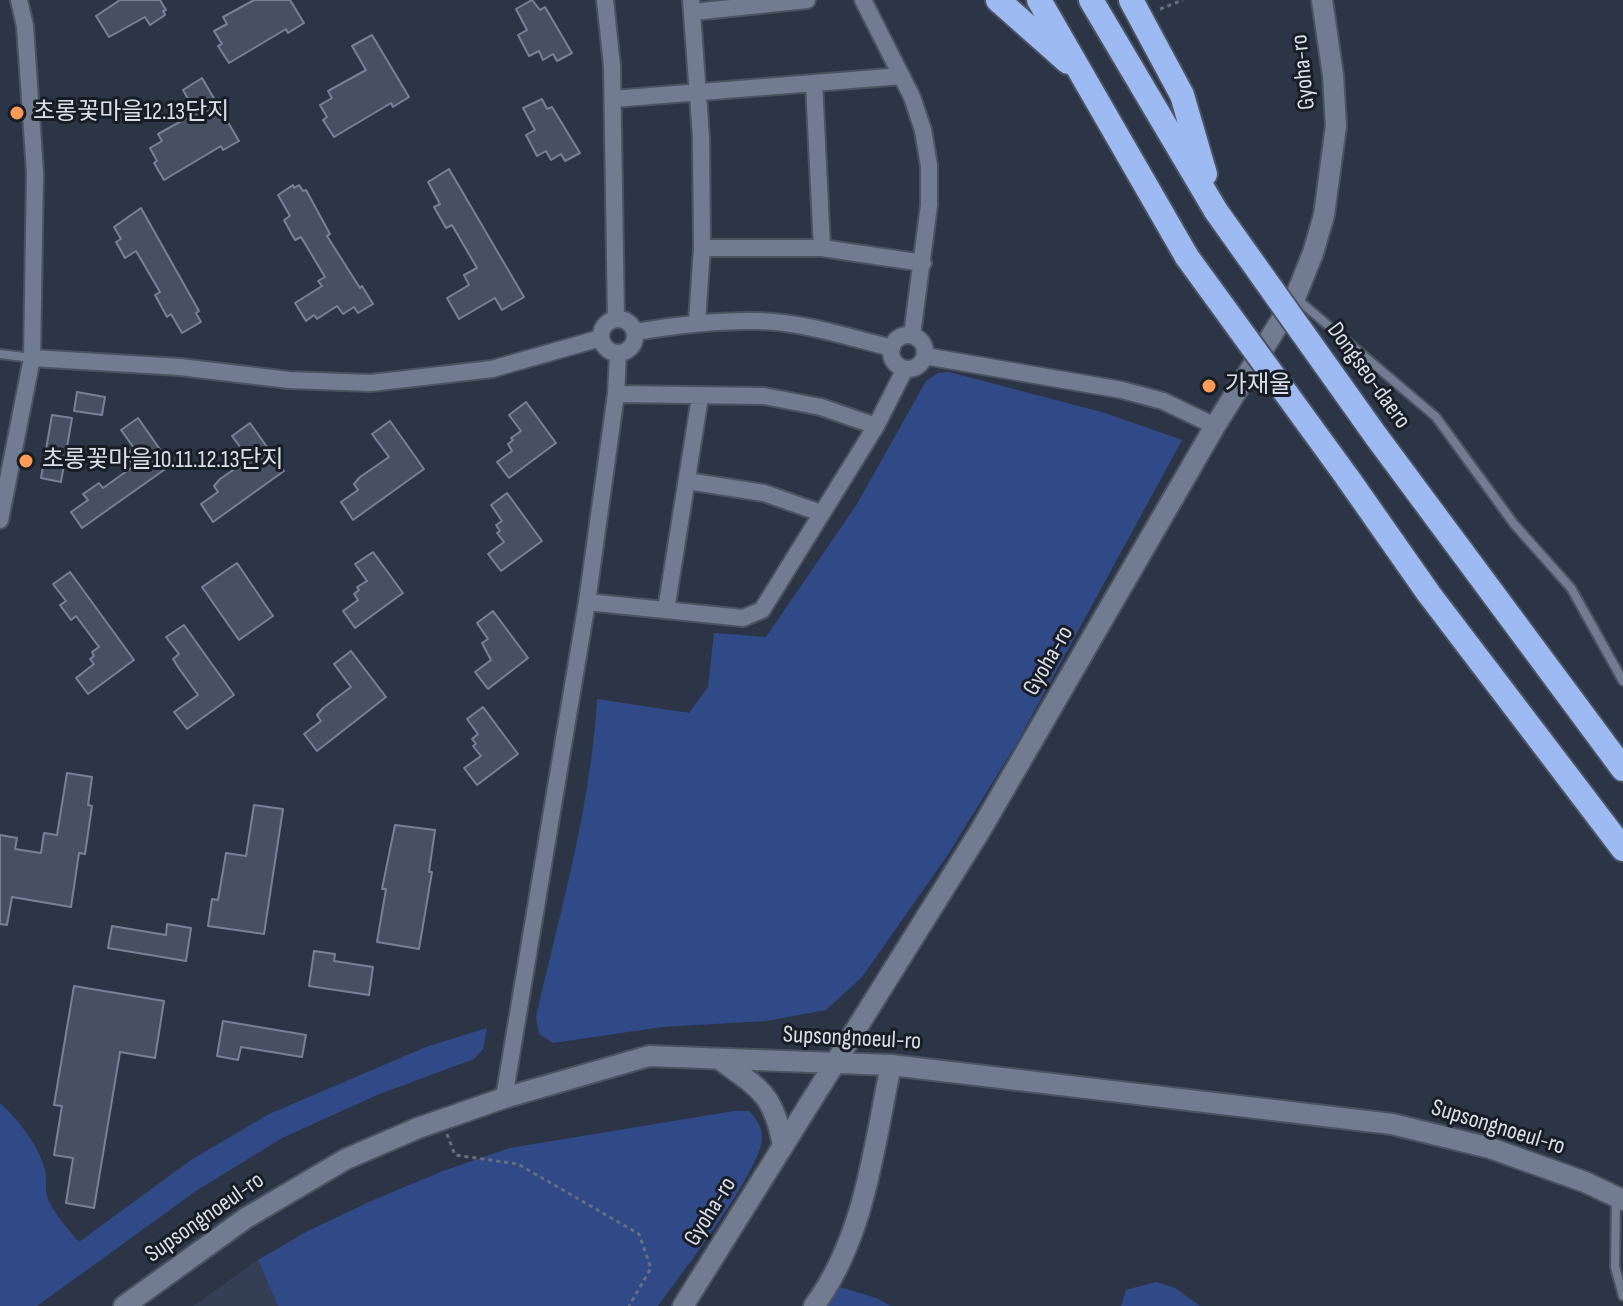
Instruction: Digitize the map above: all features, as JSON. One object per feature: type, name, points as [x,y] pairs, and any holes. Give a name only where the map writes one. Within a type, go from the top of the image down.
[{"type":"highway","points":[[998,0],[1083,76]]},
{"type":"highway","points":[[1039,0],[1187,257],[1429,594],[1623,849]]},
{"type":"highway","name":"Dongseo-daero","points":[[1091,0],[1216,211],[1376,436],[1623,769]]},
{"type":"highway","points":[[1131,0],[1182,95],[1216,211]]},
{"type":"street","points":[[0,520],[32,358],[35,173],[25,26],[19,0]]},
{"type":"street","points":[[605,0],[613,99],[616,319]]},
{"type":"street","points":[[697,322],[702,248],[699,93],[692,6],[807,0]]},
{"type":"street","points":[[863,0],[912,97],[923,130],[929,166],[929,205],[912,335]]},
{"type":"street","name":"Gyoha-ro","points":[[683,1306],[980,831],[1215,426],[1295,298],[1324,215],[1335,138],[1333,75],[1322,0]]},
{"type":"street","points":[[613,99],[902,76]]},
{"type":"street","points":[[814,83],[822,248]]},
{"type":"street","points":[[702,248],[822,248],[923,263]]},
{"type":"street","points":[[616,319],[628,322],[635,332],[633,346],[618,353],[608,350],[601,338],[606,324],[616,319]]},
{"type":"street","points":[[635,332],[697,322],[761,321],[810,327],[892,348]]},
{"type":"street","points":[[912,335],[922,341],[925,356],[919,366],[905,369],[894,361],[892,348],[901,336],[912,335]]},
{"type":"street","points":[[32,358],[180,367],[289,380],[371,383],[492,369],[601,338]]},
{"type":"street","points":[[504,1098],[587,602],[616,394],[618,353]]},
{"type":"street","points":[[925,356],[1122,390],[1163,401],[1215,426]]},
{"type":"street","points":[[587,602],[743,618],[762,610],[876,426],[905,369]]},
{"type":"street","points":[[616,394],[764,396],[821,407],[876,426]]},
{"type":"street","points":[[666,610],[700,397]]},
{"type":"street","points":[[687,481],[764,493],[821,513]]},
{"type":"street","name":"Supsongnoeul-ro","points":[[124,1306],[246,1218],[346,1159],[504,1098],[649,1056],[891,1065],[1392,1124],[1490,1148],[1620,1198]]},
{"type":"street","points":[[719,1059],[763,1091],[778,1118],[783,1146]]},
{"type":"street","points":[[814,1306],[830,1284],[861,1208],[891,1065]]},
{"type":"lane","points":[[1295,298],[1436,417],[1514,524],[1571,588],[1623,681]]},
{"type":"lane","points":[[0,354],[32,358]]},
{"type":"lane","points":[[1620,1198],[1615,1267],[1623,1296]]},
{"type":"path","points":[[1153,12],[1183,0]]},
{"type":"path","points":[[441,1120],[455,1155],[518,1164],[639,1234],[651,1268],[629,1306]]},
{"type":"shaded area","points":[[949,372],[1105,413],[1182,440],[1018,741],[947,856],[862,977],[826,1010],[766,1021],[662,1027],[553,1043],[539,1034],[536,1017],[581,819],[597,699],[689,713],[708,687],[714,633],[766,637],[857,504],[926,381],[938,373]]},
{"type":"shaded area","points":[[487,1028],[483,1049],[474,1059],[377,1095],[282,1138],[196,1191],[37,1306],[0,1306],[0,1103],[33,1142],[45,1170],[49,1202],[79,1242],[191,1160],[269,1114],[426,1047]]},
{"type":"shaded area","points":[[749,1111],[757,1120],[762,1138],[758,1153],[735,1197],[658,1306],[278,1306],[258,1260],[306,1232],[371,1201],[510,1148]]},
{"type":"shaded area","points":[[258,1260],[278,1306],[193,1306]]},
{"type":"shaded area","points":[[1156,1282],[1175,1288],[1200,1306],[1121,1306],[1126,1290]]},
{"type":"shaded area","points":[[830,1284],[876,1298],[891,1306],[814,1306]]},
{"type":"building","points":[[120,0],[160,0],[166,10],[163,11],[165,15],[150,25],[145,17],[109,37],[96,16]]},
{"type":"building","points":[[254,0],[290,0],[304,23],[288,33],[286,29],[229,63],[218,46],[222,44],[214,31],[227,24],[223,17]]},
{"type":"building","points":[[532,0],[540,10],[545,7],[572,53],[557,61],[553,54],[543,60],[539,51],[529,56],[518,35],[527,30],[516,9]]},
{"type":"building","points":[[372,35],[409,97],[393,107],[391,103],[334,137],[323,120],[327,117],[320,105],[332,98],[328,91],[366,70],[352,46]]},
{"type":"building","points":[[202,78],[239,141],[223,150],[221,146],[164,180],[150,148],[162,141],[158,134],[196,113],[183,90]]},
{"type":"building","points":[[542,99],[547,109],[552,107],[580,153],[565,161],[561,154],[551,160],[546,151],[537,156],[526,135],[535,130],[523,108]]},
{"type":"building","points":[[449,169],[524,297],[502,310],[495,298],[459,319],[447,298],[469,285],[464,275],[477,268],[452,225],[446,228],[434,207],[440,204],[428,182]]},
{"type":"building","points":[[293,185],[294,188],[299,185],[303,191],[306,190],[330,234],[327,236],[373,304],[358,313],[354,307],[343,314],[337,306],[317,319],[314,315],[306,321],[295,303],[322,286],[318,281],[325,277],[301,237],[295,240],[284,220],[290,216],[278,195]]},
{"type":"building","points":[[141,208],[199,311],[196,313],[201,322],[182,333],[171,314],[167,317],[155,295],[160,292],[136,251],[125,258],[116,242],[121,239],[114,227]]},
{"type":"building","points":[[77,392],[105,397],[102,415],[74,411]]},
{"type":"building","points":[[526,402],[556,443],[509,478],[497,462],[512,451],[508,444],[521,431],[509,415]]},
{"type":"building","points":[[52,415],[72,418],[61,482],[41,478]]},
{"type":"building","points":[[138,418],[171,465],[82,528],[71,512],[88,500],[83,494],[99,483],[103,488],[134,466],[129,452],[134,448],[121,430]]},
{"type":"building","points":[[390,421],[424,469],[353,520],[341,502],[358,490],[354,484],[360,477],[389,457],[372,434]]},
{"type":"building","points":[[250,423],[284,471],[213,522],[201,504],[218,492],[214,486],[220,479],[249,459],[232,436]]},
{"type":"building","points":[[507,493],[542,541],[501,571],[488,554],[504,542],[497,533],[500,531],[496,525],[502,521],[491,505]]},
{"type":"building","points":[[373,552],[403,593],[355,628],[343,611],[358,600],[354,594],[359,590],[357,587],[367,581],[355,564]]},
{"type":"building","points":[[237,563],[273,616],[239,640],[202,587]]},
{"type":"building","points":[[70,572],[134,660],[88,694],[76,678],[94,664],[90,659],[94,656],[92,652],[99,647],[76,616],[71,620],[60,605],[66,601],[53,584]]},
{"type":"building","points":[[493,611],[528,658],[488,689],[475,672],[491,660],[482,643],[488,639],[477,623]]},
{"type":"building","points":[[184,625],[234,695],[187,729],[174,712],[198,695],[173,659],[179,654],[166,637]]},
{"type":"building","points":[[351,651],[386,697],[317,751],[304,734],[321,721],[317,715],[323,708],[351,687],[334,664]]},
{"type":"building","points":[[483,707],[518,754],[477,785],[464,768],[481,756],[472,739],[478,734],[467,719]]},
{"type":"building","points":[[67,773],[92,777],[88,805],[92,806],[85,854],[79,853],[71,907],[12,897],[7,925],[0,924],[0,835],[17,838],[15,849],[41,853],[44,833],[57,835]]},
{"type":"building","points":[[254,805],[283,809],[264,934],[208,926],[212,899],[218,900],[226,853],[246,856]]},
{"type":"building","points":[[395,825],[435,830],[429,872],[432,872],[419,949],[377,942],[386,889],[382,889]]},
{"type":"building","points":[[167,924],[191,928],[186,961],[108,948],[112,926],[166,935]]},
{"type":"building","points":[[314,951],[335,954],[334,961],[373,967],[369,995],[309,986]]},
{"type":"building","points":[[74,986],[164,1001],[155,1058],[120,1052],[94,1208],[66,1203],[73,1158],[54,1155],[62,1106],[54,1105]]},
{"type":"building","points":[[223,1021],[306,1035],[302,1057],[241,1047],[238,1060],[217,1056]]},
{"type":"place","name":"초롱꽃마을12.13단지","points":[[17,113]]},
{"type":"place","name":"가재울","points":[[1209,386]]},
{"type":"place","name":"초롱꽃마을10.11.12.13단지","points":[[26,461]]}]
